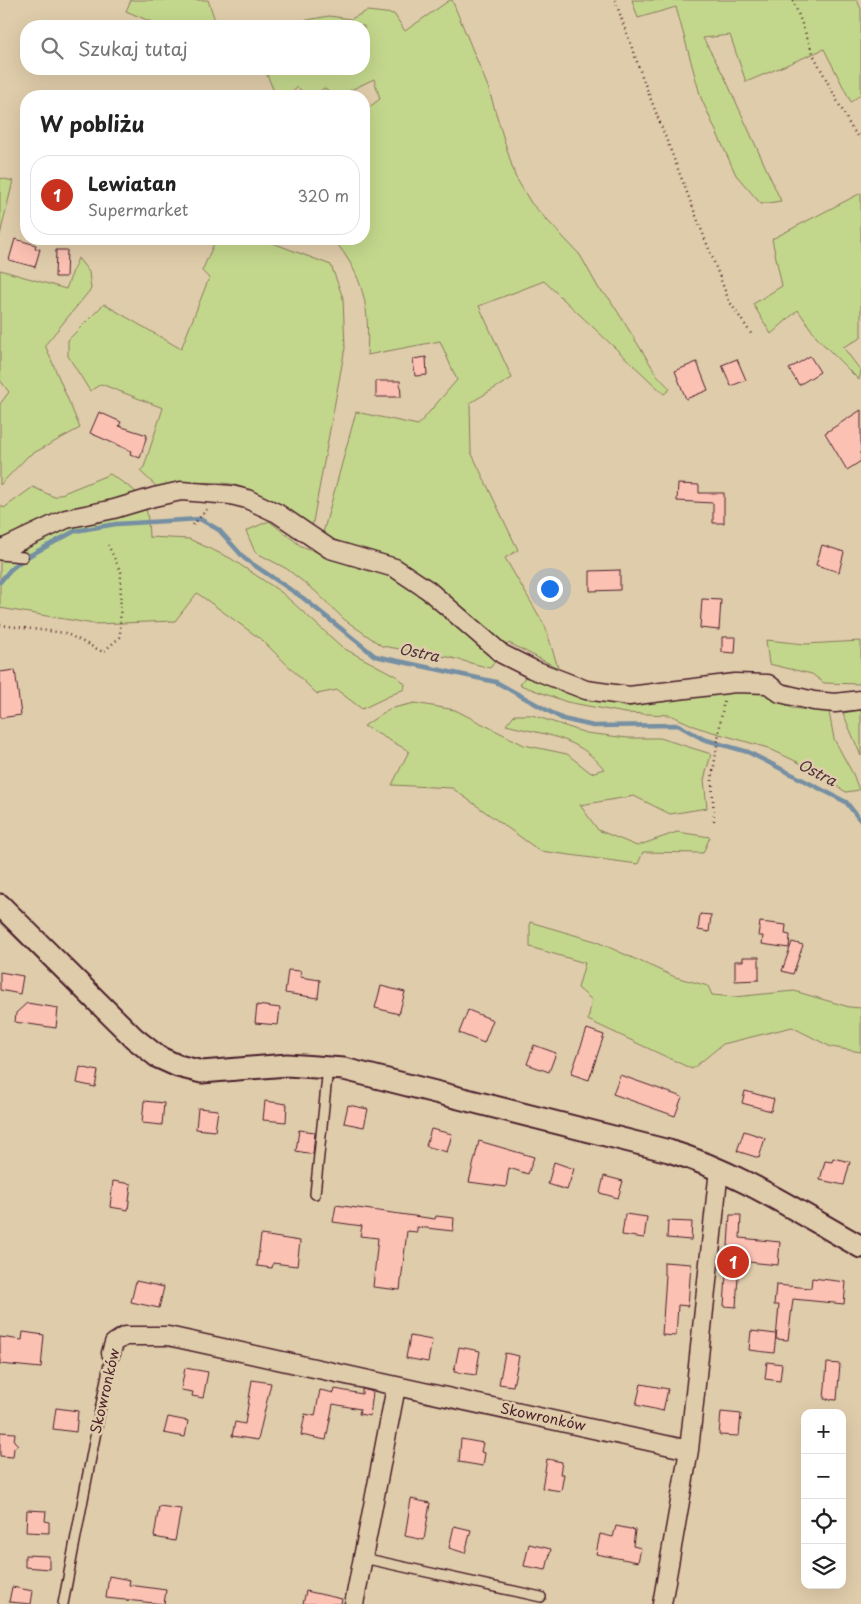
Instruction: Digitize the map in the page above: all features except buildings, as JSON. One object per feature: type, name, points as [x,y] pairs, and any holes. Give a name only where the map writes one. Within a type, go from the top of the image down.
[{"type":"street","points":[[0,550],[66,519],[114,509],[169,493],[198,492],[231,495],[247,499],[277,513],[330,549],[395,568],[428,590],[502,654],[552,678],[586,690],[616,695],[643,695],[735,683],[768,684],[780,693],[802,699],[835,703],[861,700]]},
{"type":"street","points":[[0,904],[134,1038],[168,1062],[202,1072],[287,1065],[328,1067],[396,1081],[669,1151],[719,1169],[861,1247]]},
{"type":"street","points":[[662,1604],[689,1450],[719,1169]]},
{"type":"street","name":"Skowronków","points":[[111,1353],[114,1343],[125,1336],[168,1336],[396,1387],[637,1437],[689,1450]]},
{"type":"street","points":[[354,1604],[396,1387]]},
{"type":"lane","points":[[0,555],[22,557]]},
{"type":"lane","points":[[315,1194],[328,1067]]},
{"type":"lane","name":"Skowronków","points":[[62,1604],[111,1353]]},
{"type":"lane","points":[[363,1558],[541,1597]]},
{"type":"path","points":[[615,0],[643,79],[729,301],[752,335]]},
{"type":"path","points":[[793,0],[814,56],[852,129],[861,139]]},
{"type":"path","points":[[193,525],[204,513]]},
{"type":"path","points":[[0,625],[65,633],[103,652],[120,637],[121,572],[108,545]]},
{"type":"path","points":[[714,820],[712,779],[725,703],[722,685]]},
{"type":"green space","points":[[131,0],[208,0],[215,20],[147,20],[126,11]]},
{"type":"green space","points":[[452,0],[488,87],[515,176],[531,203],[580,255],[599,289],[609,298],[657,375],[670,389],[664,394],[544,281],[479,306],[512,378],[470,403],[471,452],[518,550],[505,558],[545,626],[558,668],[509,643],[490,668],[448,657],[382,646],[345,620],[315,591],[287,569],[255,552],[246,531],[269,521],[301,546],[347,563],[323,533],[356,412],[418,425],[457,380],[440,341],[367,355],[368,338],[363,293],[352,266],[338,245],[370,245],[370,106],[380,99],[374,79],[351,90],[326,90],[324,88],[322,90],[301,90],[298,87],[295,90],[273,90],[267,75],[370,75],[370,20],[307,20],[329,16],[351,19],[367,11],[394,14],[405,31]]},
{"type":"green space","points":[[632,0],[857,0],[861,9],[861,94],[851,102],[824,49],[746,82],[730,35],[703,38],[725,78],[781,201],[761,204],[736,175],[701,98],[676,7],[638,18]]},
{"type":"green space","points":[[0,178],[13,181],[0,235]]},
{"type":"green space","points":[[861,193],[861,338],[843,347],[861,371],[859,380],[817,338],[798,310],[771,334],[753,304],[782,286],[772,239]]},
{"type":"green space","points":[[213,245],[278,245],[331,265],[343,298],[345,348],[312,527],[262,496],[231,484],[203,482],[158,488],[140,471],[144,467],[163,408],[101,384],[90,391],[68,356],[68,340],[104,304],[181,349],[209,278],[202,271]]},
{"type":"green space","points":[[78,258],[89,272],[91,289],[45,345],[80,428],[28,456],[0,485],[0,404],[9,392],[0,380],[0,270],[66,289]]},
{"type":"green space","points":[[110,474],[130,487],[142,498],[147,512],[149,537],[189,539],[230,558],[281,592],[343,648],[398,677],[405,684],[404,689],[362,709],[337,690],[317,694],[262,640],[197,593],[175,621],[94,624],[0,608],[0,505],[4,508],[33,487],[54,497]]},
{"type":"green space","points":[[766,640],[805,644],[861,641],[861,684],[824,683],[812,674],[769,664]]},
{"type":"green space","points":[[525,677],[549,681],[573,692],[626,707],[694,695],[764,690],[791,708],[829,712],[834,739],[853,774],[859,790],[846,792],[806,766],[768,748],[699,728],[670,715],[625,713],[567,702],[520,685]]},
{"type":"green space","points":[[415,703],[455,710],[524,745],[567,754],[591,773],[604,769],[594,758],[572,743],[560,738],[506,725],[514,715],[532,715],[586,733],[628,738],[660,738],[711,754],[704,780],[707,808],[670,814],[634,796],[580,805],[598,830],[637,846],[677,832],[710,837],[703,853],[643,852],[638,864],[540,851],[452,788],[392,785],[409,751],[364,726],[389,709]]},
{"type":"green space","points":[[861,710],[861,756],[843,713]]},
{"type":"green space","points":[[530,922],[595,941],[675,977],[708,986],[712,995],[734,997],[794,991],[849,1007],[861,1008],[861,1052],[831,1047],[792,1027],[723,1044],[692,1069],[588,1020],[592,1000],[578,988],[585,963],[530,947]]},
{"type":"waterway","name":"Ostra","points":[[0,582],[10,570],[25,558],[75,531],[116,524],[200,519],[219,530],[245,559],[303,598],[375,656],[496,682],[563,719],[593,726],[678,725],[703,739],[748,752],[846,802],[861,821]]},
{"type":"place","name":"Lewiatan","points":[[733,1262]]}]
